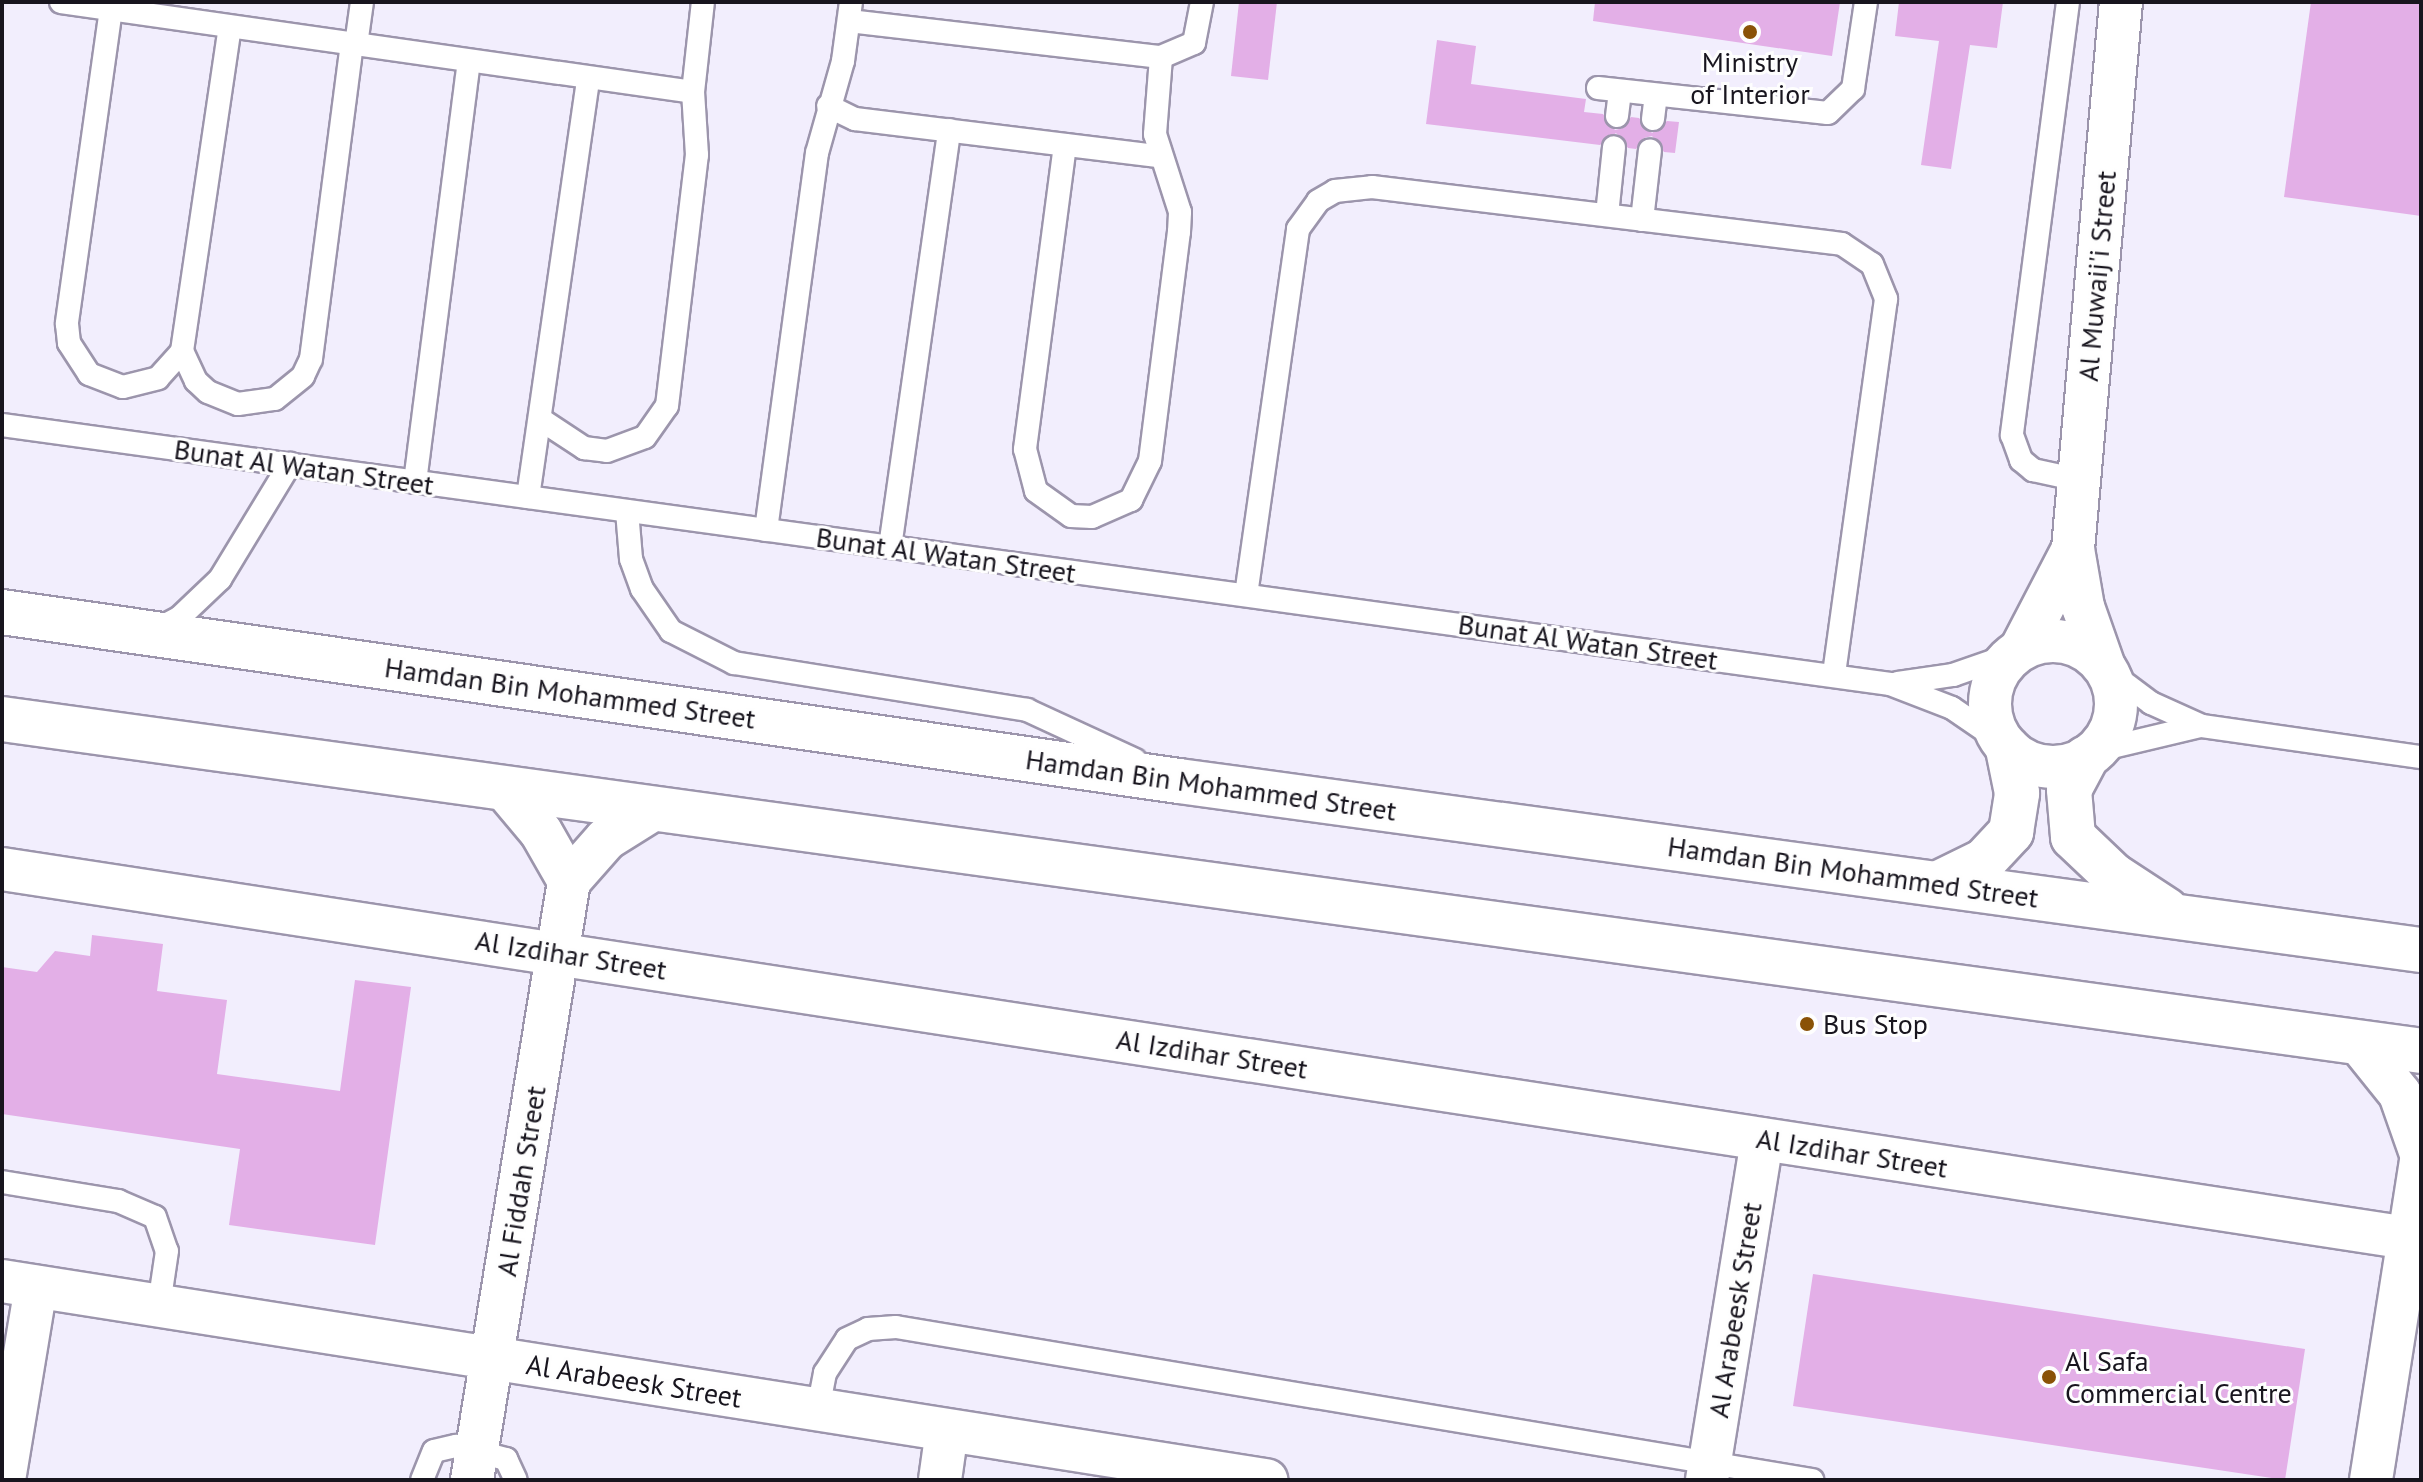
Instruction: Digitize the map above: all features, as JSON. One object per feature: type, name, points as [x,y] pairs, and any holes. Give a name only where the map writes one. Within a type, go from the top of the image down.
[{"type":"main road","name":"Hamdan Bin Mohammed Street","points":[[2,612],[1179,781],[2421,950]]},
{"type":"main road","points":[[2,719],[2421,1051]]},
{"type":"main road","points":[[1939,883],[1984,861],[2011,832],[2017,793],[2007,747]]},
{"type":"main road","points":[[2091,754],[2069,790],[2073,837],[2104,868],[2175,916]]},
{"type":"street","name":"Al Muwaij'i Street","points":[[2105,667],[2083,607],[2073,549],[2121,2]]},
{"type":"street","name":"Al Muwaij'i Street","points":[[2017,652],[2073,549]]},
{"type":"street","points":[[2056,640],[2089,652],[2105,667],[2116,713],[2091,754],[2046,766],[2007,747],[1994,729],[1991,688],[2017,652],[2056,640]]},
{"type":"street","points":[[504,788],[541,832],[569,881],[606,839],[654,809]]},
{"type":"street","name":"Al Izdihar Street","points":[[2,869],[2415,1239]]},
{"type":"street","name":"Al Fiddah Street","points":[[475,1464],[569,881]]},
{"type":"street","points":[[2360,1044],[2400,1094],[2421,1154]]},
{"type":"street","name":"Al Arabeesk Street","points":[[1709,1471],[1762,1139]]},
{"type":"street","points":[[2371,1480],[2415,1239],[2421,1160]]},
{"type":"street","points":[[4,1480],[19,1284]]},
{"type":"street","name":"Al Arabeesk Street","points":[[19,1284],[1264,1480]]},
{"type":"street","points":[[940,1480],[947,1430]]},
{"type":"lane","points":[[62,2],[693,92]]},
{"type":"lane","points":[[182,351],[196,381],[222,400],[238,404],[275,399],[303,376],[311,359],[362,2]]},
{"type":"lane","points":[[540,419],[584,448],[607,451],[645,437],[667,406],[697,155],[693,92],[703,2]]},
{"type":"lane","points":[[766,530],[828,106],[850,11],[1161,57],[1194,43],[1202,2]]},
{"type":"lane","points":[[1617,116],[1609,89],[1828,113],[1853,89],[1866,2]]},
{"type":"lane","points":[[2068,2],[2012,435],[2021,460],[2033,470],[2079,480]]},
{"type":"lane","points":[[111,9],[67,324],[69,343],[89,374],[123,387],[158,378],[182,351],[230,27]]},
{"type":"lane","points":[[1065,145],[1025,449],[1027,471],[1036,491],[1071,516],[1114,512],[1131,500],[1150,461],[1180,212],[1158,156],[1155,134],[1161,57]]},
{"type":"lane","points":[[415,482],[469,62]]},
{"type":"lane","points":[[528,497],[588,79]]},
{"type":"lane","points":[[1653,119],[1656,95]]},
{"type":"lane","points":[[828,106],[855,119],[1158,156]]},
{"type":"lane","points":[[890,547],[949,130]]},
{"type":"lane","points":[[1607,215],[1614,147]]},
{"type":"lane","points":[[1642,220],[1650,150]]},
{"type":"lane","points":[[1246,595],[1295,246],[1305,215],[1318,201],[1354,186],[1842,244],[1859,252],[1881,280],[1885,315],[1834,675]]},
{"type":"lane","name":"Bunat Al Watan Street","points":[[2,425],[1834,675],[1890,684],[1952,708],[2007,747]]},
{"type":"lane","points":[[153,632],[179,618],[220,579],[290,464]]},
{"type":"lane","points":[[627,511],[631,559],[642,589],[671,631],[734,663],[1027,710],[1179,781]]},
{"type":"lane","name":"Bunat Al Watan Street","points":[[1890,684],[1953,675],[2017,652]]},
{"type":"lane","points":[[2105,667],[2151,703],[2202,726],[2421,757]]},
{"type":"lane","points":[[2091,754],[2202,726]]},
{"type":"lane","points":[[2,1182],[118,1201],[155,1217],[167,1251],[159,1305]]},
{"type":"lane","points":[[818,1409],[825,1373],[847,1339],[868,1329],[896,1327],[1709,1471],[1812,1480]]},
{"type":"lane","points":[[422,1480],[434,1451],[475,1464],[506,1459],[516,1480]]},
{"type":"building","points":[[1239,2],[1277,2],[1268,80],[1231,76]]},
{"type":"building","name":"Ministry of Interior","points":[[1595,2],[1840,2],[1832,56],[1593,21]]},
{"type":"building","points":[[1899,2],[2003,2],[1997,48],[1970,45],[1951,169],[1921,165],[1939,41],[1895,36]]},
{"type":"building","points":[[2311,2],[2421,2],[2421,216],[2284,197]]},
{"type":"building","points":[[1437,40],[1476,46],[1471,84],[1586,99],[1584,112],[1603,114],[1615,130],[1623,128],[1631,117],[1639,118],[1652,133],[1667,121],[1679,122],[1675,153],[1664,152],[1652,136],[1644,138],[1636,149],[1628,148],[1616,133],[1600,145],[1426,124]]},
{"type":"building","points":[[92,935],[163,944],[157,991],[227,1000],[217,1074],[340,1091],[355,980],[411,987],[375,1245],[229,1225],[240,1149],[2,1114],[2,967],[37,972],[55,951],[90,956]]},
{"type":"building","name":"Al Safa Commercial Centre","points":[[1813,1274],[2305,1349],[2285,1480],[1793,1406]]},
{"type":"place","name":"Ministry of Interior","points":[[1750,32]]},
{"type":"place","name":"Bus Stop","points":[[1807,1024]]},
{"type":"place","name":"Al Safa Commercial Centre","points":[[2049,1377]]}]
